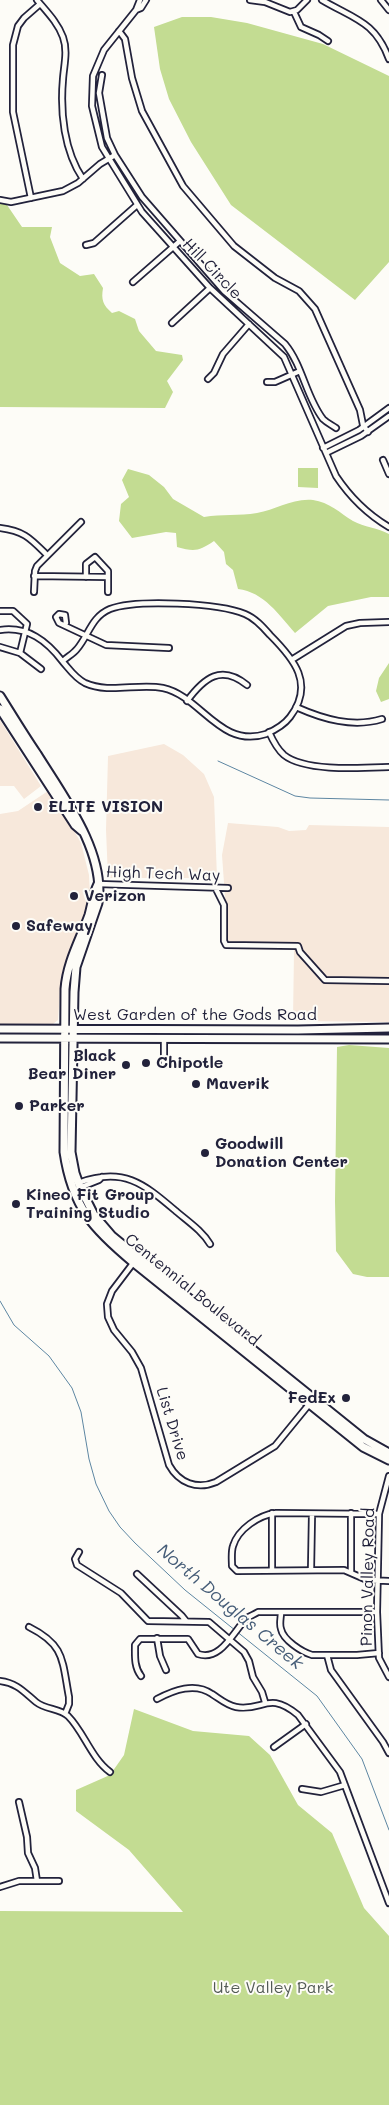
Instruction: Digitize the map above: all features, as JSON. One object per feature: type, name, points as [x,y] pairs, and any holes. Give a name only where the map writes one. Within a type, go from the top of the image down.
[{"type":"main road","name":"Centennial Boulevard","points":[[0,696],[80,821],[94,857],[100,892],[97,910],[76,967],[71,1152],[76,1186]]},
{"type":"main road","name":"Centennial Boulevard","points":[[0,709],[75,825],[82,830]]},
{"type":"main road","name":"Centennial Boulevard","points":[[98,884],[94,892],[89,915],[68,969],[65,989],[64,1152],[76,1186],[102,1226],[136,1260],[311,1401],[363,1447],[389,1460]]},
{"type":"main road","name":"West Garden of the Gods Road","points":[[0,1029],[298,1030],[389,1028]]},
{"type":"main road","points":[[226,1038],[239,1035],[291,1035],[298,1030]]},
{"type":"main road","name":"West Garden of the Gods Road","points":[[0,1038],[389,1039]]},
{"type":"main road","name":"Centennial Boulevard","points":[[311,1401],[373,1446],[389,1454]]},
{"type":"street","name":"Hill Circle","points":[[140,0],[136,10],[98,61],[91,90],[92,106],[99,140],[108,160],[138,206],[173,247],[210,288],[281,353],[293,374],[336,476],[346,491],[364,509],[389,527]]},
{"type":"street","name":"Hill Circle","points":[[136,10],[141,8],[146,0]]},
{"type":"street","points":[[250,0],[264,1],[287,12],[294,12],[307,0]]},
{"type":"street","points":[[322,0],[371,28],[382,42],[389,59]]},
{"type":"street","points":[[381,0],[389,10]]},
{"type":"street","points":[[31,198],[13,112],[13,44],[18,26],[38,2],[58,25],[64,38],[66,53],[61,98],[62,115],[73,162],[83,178]]},
{"type":"street","points":[[294,12],[301,27],[328,41]]},
{"type":"street","points":[[119,31],[125,39],[128,62],[142,111],[183,186],[234,246],[275,278],[299,291],[310,302],[315,309],[360,410],[364,427],[368,432]]},
{"type":"street","name":"Hill Circle","points":[[102,76],[99,93],[107,138],[142,197],[224,291],[284,344],[292,355],[323,418],[336,428]]},
{"type":"street","points":[[0,200],[11,202],[63,191],[78,183],[116,155]]},
{"type":"street","points":[[86,245],[94,243],[138,206]]},
{"type":"street","points":[[133,282],[180,241]]},
{"type":"street","points":[[172,323],[210,288]]},
{"type":"street","points":[[208,379],[214,373],[223,354],[249,324]]},
{"type":"street","points":[[267,382],[275,382],[300,371]]},
{"type":"street","points":[[323,448],[364,427],[389,408]]},
{"type":"street","points":[[326,453],[368,432],[389,416]]},
{"type":"street","points":[[383,460],[389,474]]},
{"type":"street","points":[[34,592],[34,576],[37,566],[46,554],[81,522]]},
{"type":"street","points":[[0,528],[17,530],[26,535],[46,554]]},
{"type":"street","points":[[86,577],[86,564],[95,556],[108,571],[108,592]]},
{"type":"street","points":[[34,576],[108,577]]},
{"type":"street","points":[[0,630],[26,631],[47,643],[75,676],[90,685],[164,688],[174,692],[218,725],[234,733],[250,736],[269,732],[286,722],[296,707],[301,685],[298,668],[293,659],[247,614],[188,604],[168,603],[111,609],[94,620],[76,649],[63,661]]},
{"type":"street","points":[[0,611],[15,612],[26,624],[20,653]]},
{"type":"street","points":[[293,659],[346,626],[360,623],[389,622]]},
{"type":"street","points":[[64,626],[110,646],[169,648]]},
{"type":"street","points":[[0,647],[20,653],[41,669]]},
{"type":"street","points":[[187,701],[199,686],[212,676],[223,674],[234,676],[247,684]]},
{"type":"street","points":[[296,707],[330,720],[365,723],[382,719]]},
{"type":"street","points":[[269,732],[274,743],[283,754],[300,763],[342,768],[389,767]]},
{"type":"street","name":"High Tech Way","points":[[98,884],[228,888]]},
{"type":"street","points":[[215,887],[224,905],[224,941],[226,945],[298,946],[300,952],[325,980],[389,981]]},
{"type":"street","points":[[164,1038],[164,1065]]},
{"type":"street","points":[[76,1186],[99,1180],[102,1177],[120,1177],[144,1185],[201,1231],[210,1244]]},
{"type":"street","name":"List Drive","points":[[136,1260],[112,1291],[107,1304],[108,1317],[114,1330],[140,1366],[169,1466],[178,1478],[194,1485],[206,1485],[216,1482],[275,1446],[311,1401]]},
{"type":"street","name":"Pinon Valley Road","points":[[389,1476],[379,1514],[377,1612],[379,1653],[382,1665],[389,1677]]},
{"type":"street","points":[[379,1514],[272,1514],[261,1517],[244,1529],[237,1537],[232,1551],[232,1566],[237,1571],[344,1570],[367,1580],[389,1581]]},
{"type":"street","points":[[272,1514],[272,1570]]},
{"type":"street","points":[[311,1570],[312,1514]]},
{"type":"street","points":[[351,1514],[351,1572]]},
{"type":"street","points":[[79,1552],[75,1559],[77,1565],[121,1592],[148,1621],[209,1622],[247,1656],[253,1677],[262,1692],[265,1702]]},
{"type":"street","points":[[137,1574],[186,1621]]},
{"type":"street","points":[[141,1676],[138,1671],[135,1645],[140,1639],[188,1638],[198,1654],[204,1656],[221,1650],[248,1618],[258,1612],[377,1612]]},
{"type":"street","points":[[281,1612],[281,1631],[287,1639],[306,1653],[312,1655],[379,1653]]},
{"type":"street","points":[[29,1627],[52,1642],[61,1655],[69,1696],[69,1704],[65,1714]]},
{"type":"street","points":[[157,1638],[159,1651],[166,1670]]},
{"type":"street","points":[[328,1655],[330,1670],[389,1753]]},
{"type":"street","points":[[0,1681],[16,1685],[39,1704],[65,1714],[84,1736],[101,1764],[110,1772]]},
{"type":"street","points":[[157,1699],[183,1689],[197,1688],[209,1691],[223,1702],[235,1707],[246,1707],[265,1702],[276,1703],[289,1708],[306,1724],[338,1768],[389,1903]]},
{"type":"street","points":[[274,1748],[306,1724]]},
{"type":"street","points":[[302,1788],[321,1792],[345,1785]]},
{"type":"street","points":[[19,1802],[27,1836],[28,1853],[35,1868],[37,1881]]},
{"type":"street","points":[[0,1887],[14,1882],[59,1881]]},
{"type":"shaded area","points":[[0,720],[41,786],[24,799],[14,786],[0,786]]},
{"type":"shaded area","points":[[164,744],[183,755],[204,774],[214,797],[217,878],[108,878],[106,830],[108,756]]},
{"type":"shaded area","points":[[48,791],[63,811],[81,843],[89,875],[90,896],[86,913],[61,976],[58,1020],[53,1024],[0,1024],[0,814],[18,811]]},
{"type":"shaded area","points":[[228,823],[278,827],[289,831],[306,830],[309,825],[389,827],[389,1022],[293,1021],[294,950],[224,949],[225,897],[222,855]]},
{"type":"green space","points":[[182,17],[211,17],[247,23],[323,44],[389,76],[389,262],[355,300],[231,205],[191,142],[169,99],[160,69],[154,27]]},
{"type":"green space","points":[[0,203],[7,205],[22,227],[52,227],[50,237],[60,263],[80,276],[94,274],[103,288],[103,302],[107,307],[112,313],[119,311],[135,319],[139,331],[156,351],[182,355],[183,360],[167,381],[173,392],[165,408],[0,407]]},
{"type":"green space","points":[[298,468],[318,468],[318,488],[298,487]]},
{"type":"green space","points":[[128,469],[149,475],[164,487],[173,499],[204,517],[257,513],[291,502],[313,500],[329,505],[357,523],[389,534],[389,597],[371,597],[328,606],[295,633],[263,599],[238,589],[233,570],[226,564],[224,552],[214,541],[200,549],[188,550],[177,547],[176,533],[166,532],[132,538],[119,521],[121,504],[129,497],[122,480]]},
{"type":"green space","points":[[389,663],[389,699],[381,702],[376,691],[379,678]]},
{"type":"green space","points":[[349,1045],[389,1048],[389,1277],[367,1277],[353,1274],[336,1251],[337,1047]]},
{"type":"green space","name":"Ute Valley Park","points":[[134,1709],[193,1731],[249,1736],[270,1755],[298,1805],[332,1833],[364,1908],[389,1936],[389,2105],[0,2105],[0,1911],[183,1912],[129,1850],[76,1811],[76,1790],[110,1775],[124,1755]]},
{"type":"waterway","points":[[218,761],[295,796],[389,800]]},
{"type":"waterway","name":"North Douglas Creek","points":[[0,1301],[14,1325],[49,1356],[72,1388],[81,1412],[89,1459],[96,1484],[109,1511],[120,1527],[185,1590],[317,1696],[362,1759],[389,1830]]},
{"type":"place","name":"ELITE VISION","points":[[38,807]]},
{"type":"place","name":"Verizon","points":[[74,896]]},
{"type":"place","name":"Safeway","points":[[16,926]]},
{"type":"place","name":"Chipotle","points":[[146,1063]]},
{"type":"place","name":"Black Bear Diner","points":[[126,1065]]},
{"type":"place","name":"Maverik","points":[[196,1084]]},
{"type":"place","name":"Parker","points":[[19,1106]]},
{"type":"place","name":"Goodwill Donation Center","points":[[205,1153]]},
{"type":"place","name":"Kineo Fit Group Training Studio","points":[[16,1204]]},
{"type":"place","name":"FedEx","points":[[346,1398]]}]
